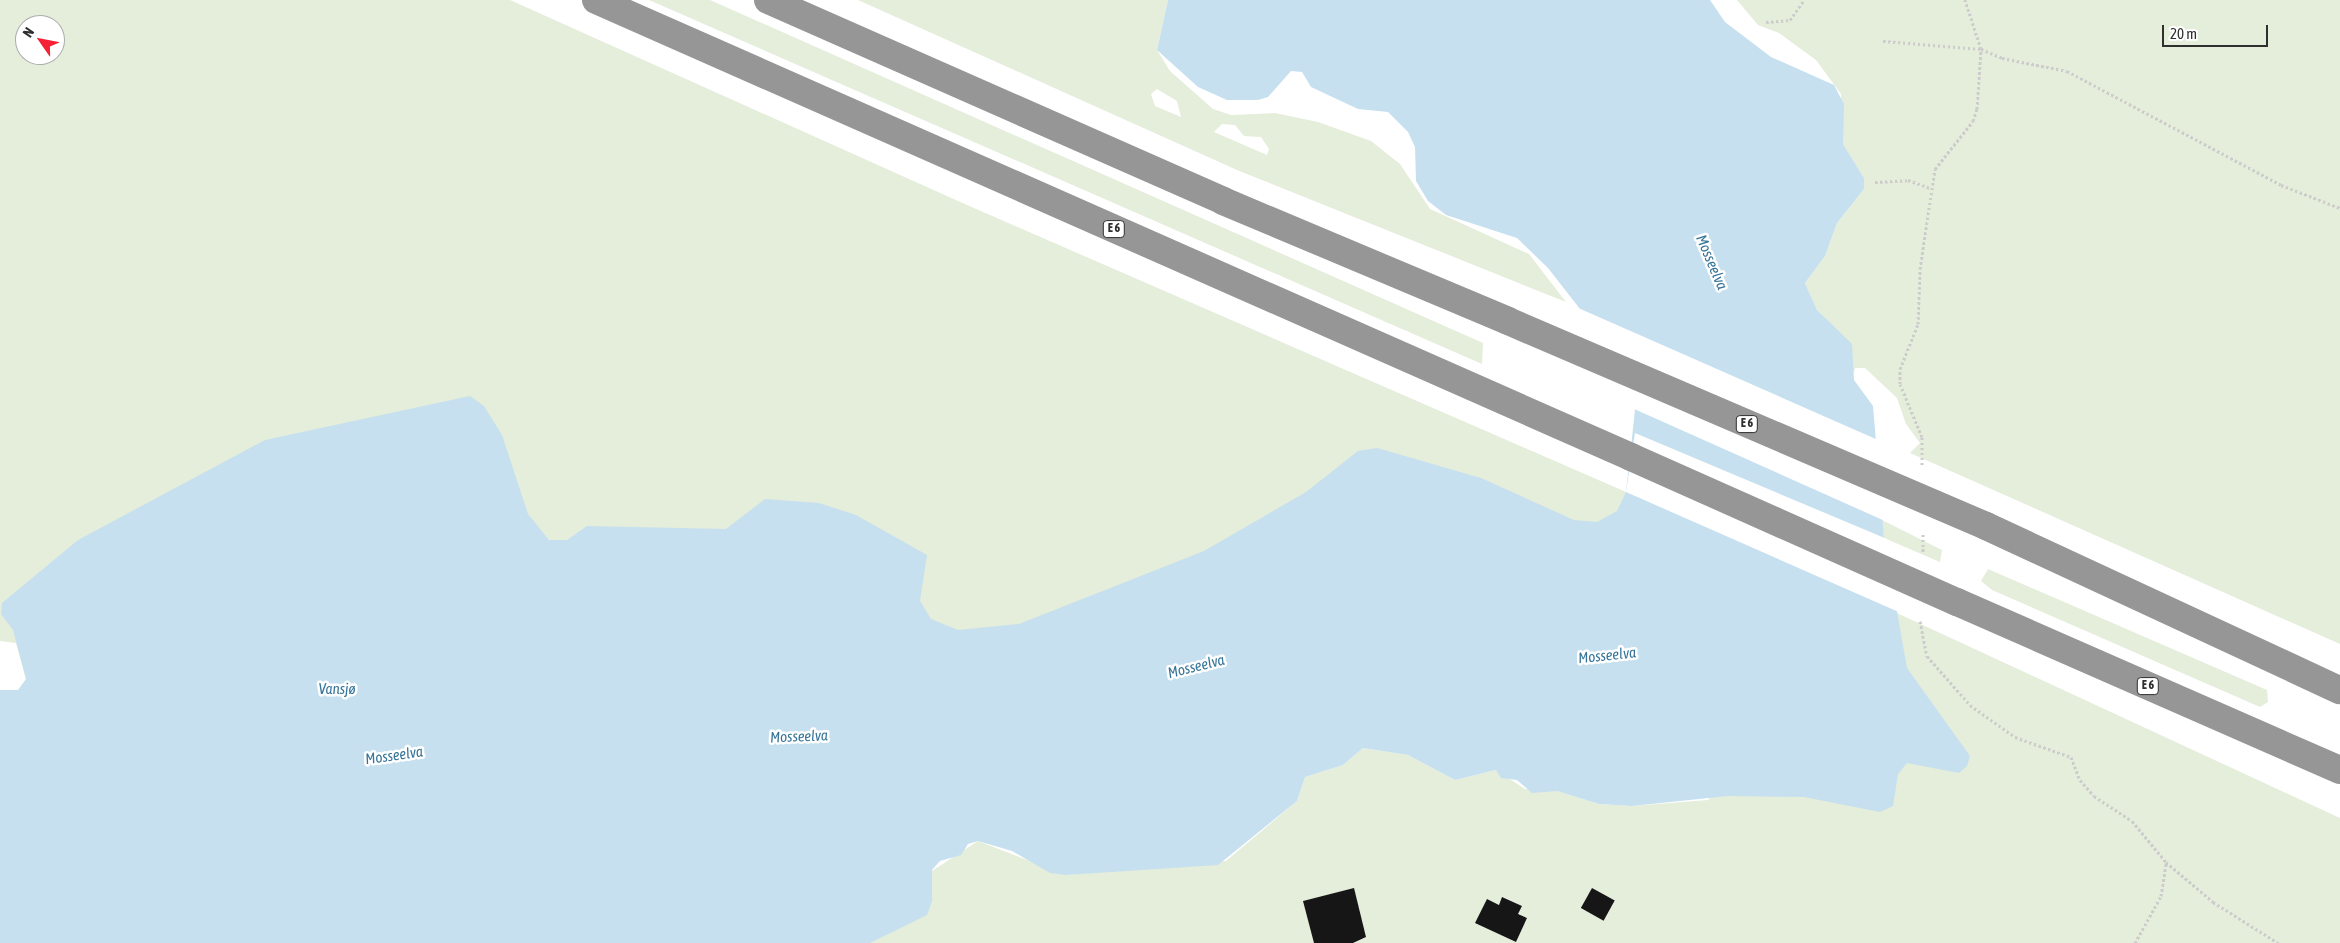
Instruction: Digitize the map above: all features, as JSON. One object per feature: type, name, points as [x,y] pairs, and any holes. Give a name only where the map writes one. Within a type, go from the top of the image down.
[{"type":"highway","name":"E 6","points":[[596,0],[2340,770]]},
{"type":"highway","name":"E 6","points":[[768,0],[1223,201],[1986,526],[2340,690]]},
{"type":"path","points":[[1766,22],[1790,20],[1804,0]]},
{"type":"path","points":[[1965,0],[1981,49]]},
{"type":"path","points":[[1883,41],[1981,49],[2002,58],[2067,71],[2281,185],[2340,208]]},
{"type":"path","points":[[1875,182],[1908,180],[1930,188]]},
{"type":"path","points":[[2135,943],[2161,896],[2166,862]]},
{"type":"green space","points":[[0,0],[510,0],[967,205],[1626,492],[1634,544],[1300,620],[22,688],[26,679],[16,643],[0,641]]},
{"type":"green space","points":[[649,0],[710,0],[1483,343],[1482,364]]},
{"type":"green space","points":[[858,0],[1168,0],[1157,50],[1170,71],[1213,109],[1231,115],[1275,113],[1318,122],[1371,141],[1400,164],[1430,209],[1529,254],[1566,302],[1237,170]],"holes":[[[1157,89],[1177,101],[1181,117],[1155,106],[1151,94]],[[1222,124],[1235,125],[1244,136],[1261,137],[1269,149],[1267,155],[1214,132]]]},
{"type":"green space","points":[[1737,0],[2340,0],[2340,644],[1910,453],[1920,443],[1906,424],[1897,398],[1865,368],[1855,368],[1854,373],[1834,328],[1817,310],[1805,283],[1825,256],[1837,223],[1864,189],[1864,178],[1843,144],[1841,94],[1816,60],[1779,33],[1758,25]]},
{"type":"green space","points":[[1882,520],[1942,550],[1940,562],[1884,538]]},
{"type":"green space","points":[[1988,569],[2267,690],[2268,702],[2260,707],[1992,590],[1981,581]]},
{"type":"green space","points":[[1886,608],[2340,818],[2340,943],[1353,943],[1366,937],[1354,889],[1314,943],[577,943],[932,871],[978,841],[1066,875],[1226,861],[1297,801],[1305,777],[1343,765],[1363,748],[1408,755],[1455,780],[1496,770],[1525,789],[1557,791],[1599,804],[1632,806],[1708,800]],"holes":[[[1503,897],[1522,906],[1518,914],[1527,918],[1516,942],[1476,923],[1487,900],[1499,905]],[[1615,901],[1604,920],[1580,908]]]},
{"type":"water","name":"Vansjø","points":[[1168,0],[1710,0],[1725,22],[1771,57],[1834,85],[1844,104],[1843,144],[1864,178],[1864,189],[1837,223],[1825,256],[1805,283],[1817,310],[1852,344],[1854,380],[1873,406],[1884,538],[1907,668],[1970,756],[1967,766],[1959,773],[1907,763],[1898,774],[1893,806],[1880,812],[1804,797],[1728,796],[1632,806],[1599,804],[1557,791],[1532,793],[1517,780],[1501,778],[1496,770],[1455,780],[1408,755],[1363,748],[1343,765],[1305,777],[1297,801],[1218,865],[1066,875],[1050,873],[1012,851],[978,841],[968,844],[961,855],[940,861],[932,870],[932,901],[927,915],[870,943],[0,943],[0,690],[18,690],[26,679],[13,630],[1,614],[2,603],[78,540],[265,440],[470,396],[484,406],[502,435],[528,514],[549,540],[567,540],[587,526],[726,529],[765,499],[819,503],[856,515],[927,555],[920,601],[931,619],[958,630],[1019,624],[1204,551],[1306,492],[1358,451],[1377,448],[1481,478],[1574,520],[1597,522],[1617,511],[1626,492],[1635,410],[1580,309],[1548,268],[1517,238],[1446,215],[1428,201],[1416,181],[1415,147],[1408,132],[1388,112],[1358,109],[1311,87],[1302,72],[1291,71],[1268,97],[1258,100],[1227,100],[1198,87],[1157,50]]},
{"type":"pier","points":[[1576,307],[1878,440],[1885,521],[1632,408]]},
{"type":"pier","points":[[1635,433],[1887,539],[1901,613],[1626,492]]},
{"type":"building","points":[[1354,888],[1366,937],[1353,943],[1314,943],[1303,901]]},
{"type":"building","points":[[1592,888],[1615,901],[1604,921],[1581,908]]},
{"type":"building","points":[[1502,897],[1522,906],[1518,914],[1527,918],[1516,942],[1475,923],[1487,899],[1499,905]]},
{"type":"water label","name":"Mosseelva","points":[[1712,262]]},
{"type":"water label","name":"Mosseelva","points":[[1607,655]]},
{"type":"water label","name":"Mosseelva","points":[[1196,666]]},
{"type":"water label","name":"Mosseelva","points":[[799,736]]},
{"type":"water label","name":"Mosseelva","points":[[394,755]]}]
